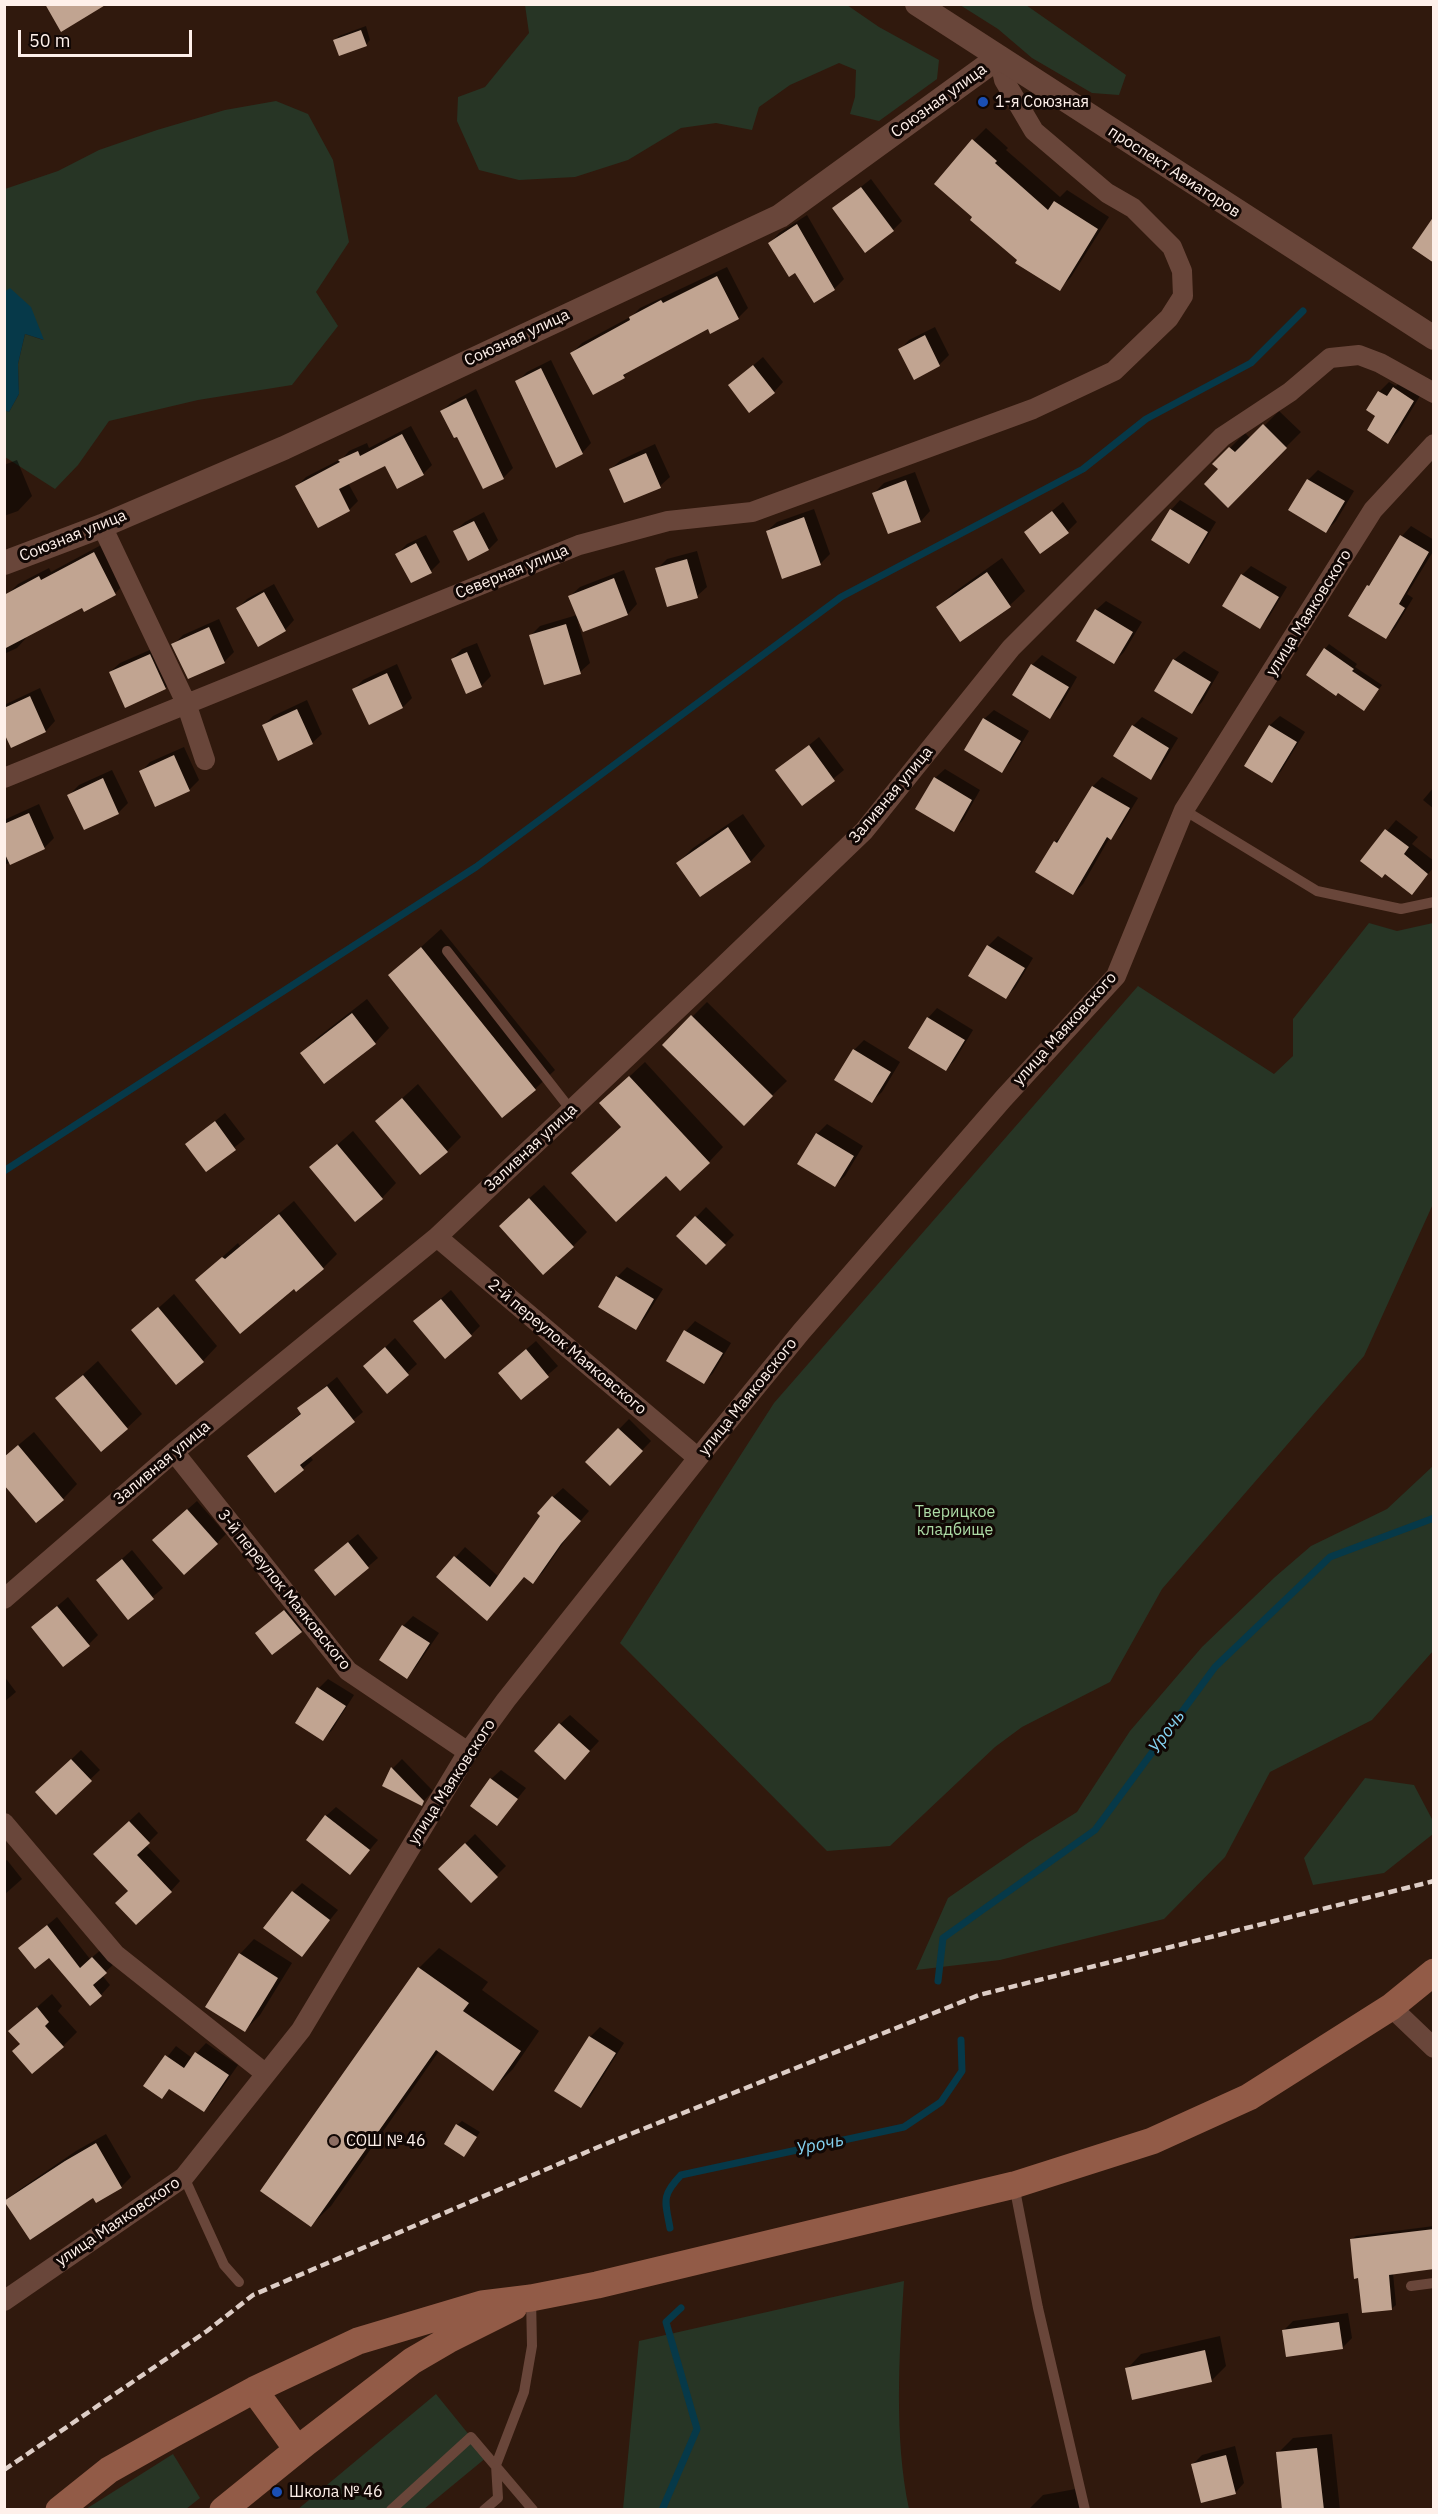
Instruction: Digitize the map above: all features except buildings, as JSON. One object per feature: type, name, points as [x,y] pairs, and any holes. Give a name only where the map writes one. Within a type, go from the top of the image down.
[{"type":"main road","points":[[59,2510],[110,2470],[254,2390],[358,2341],[482,2304],[531,2298],[597,2285],[1014,2185],[1152,2141],[1249,2097],[1391,2007],[1434,1972]]},
{"type":"main road","points":[[223,2510],[297,2449],[412,2361],[531,2298]]},
{"type":"main road","points":[[254,2390],[297,2449]]},
{"type":"street","name":"проспект Авиаторов","points":[[916,4],[1434,338]]},
{"type":"street","name":"Северная улица","points":[[4,778],[579,544],[668,521],[752,512],[1033,409],[1114,371],[1169,318],[1183,296],[1182,271],[1172,247],[1133,208],[1107,193],[1034,131],[1024,118],[1004,80],[999,57]]},
{"type":"street","name":"Союзная улица","points":[[4,563],[102,526],[295,442],[780,216],[999,57]]},
{"type":"street","name":"Заливная улица","points":[[4,1599],[174,1452],[437,1237],[864,831],[1011,648],[1222,437],[1290,392],[1330,358],[1359,355],[1380,363],[1434,393]]},
{"type":"street","name":"улица Маяковского","points":[[4,2301],[184,2177],[301,2030],[468,1752],[698,1458],[847,1278],[1003,1099],[1116,976],[1185,810],[1373,510],[1434,444]]},
{"type":"street","points":[[102,526],[186,703],[205,760]]},
{"type":"street","name":"2-й переулок Маяковского","points":[[437,1237],[698,1458]]},
{"type":"street","name":"3-й переулок Маяковского","points":[[174,1452],[348,1671],[468,1752]]},
{"type":"street","points":[[4,1822],[115,1954],[266,2074]]},
{"type":"street","points":[[1391,2007],[1434,2048]]},
{"type":"lane","points":[[1185,810],[1317,891],[1401,909],[1434,902]]},
{"type":"lane","points":[[447,951],[571,1110]]},
{"type":"lane","points":[[184,2177],[224,2265],[239,2282]]},
{"type":"lane","points":[[1014,2185],[1038,2308],[1085,2510]]},
{"type":"lane","points":[[1411,2286],[1434,2283]]},
{"type":"lane","points":[[484,2510],[498,2498],[496,2465],[524,2392],[532,2346],[531,2298]]},
{"type":"lane","points":[[390,2510],[471,2438],[533,2510]]},
{"type":"green space","points":[[525,5],[847,5],[879,27],[939,60],[937,79],[879,121],[850,114],[855,97],[856,70],[839,63],[790,85],[759,107],[752,130],[716,123],[681,128],[628,160],[575,177],[519,180],[479,170],[457,121],[458,97],[485,87],[529,33]]},
{"type":"green space","points":[[960,5],[1026,5],[1126,75],[1119,95],[1092,93],[1032,58],[998,29]]},
{"type":"green space","points":[[276,101],[308,114],[333,160],[349,242],[316,292],[338,326],[292,385],[198,400],[109,421],[78,465],[55,489],[5,457],[5,410],[9,412],[19,394],[18,364],[25,334],[43,340],[10,289],[5,292],[5,189],[58,171],[99,150],[157,130],[225,110]]},
{"type":"green space","name":"Тверицкое кладбище","points":[[1369,923],[1397,931],[1433,923],[1433,1204],[1364,1356],[1162,1589],[1110,1682],[1022,1727],[995,1747],[890,1846],[827,1851],[620,1643],[774,1403],[1138,986],[1274,1074],[1293,1056],[1293,1019]]},
{"type":"green space","points":[[1433,1466],[1433,1651],[1372,1720],[1270,1772],[1225,1857],[1164,1919],[1000,1960],[916,1970],[948,1898],[1077,1812],[1130,1731],[1202,1647],[1311,1546],[1387,1509]]},
{"type":"green space","points":[[1365,1778],[1414,1785],[1433,1821],[1433,1834],[1384,1873],[1313,1885],[1304,1858]]},
{"type":"green space","points":[[904,2281],[899,2396],[901,2454],[909,2509],[623,2509],[639,2341]]},
{"type":"green space","points":[[436,2394],[487,2457],[424,2509],[297,2510]]},
{"type":"green space","points":[[173,2454],[200,2498],[186,2509],[86,2509]]},
{"type":"water","points":[[10,288],[31,307],[44,340],[25,334],[18,364],[19,394],[9,412],[4,410],[4,292]]},
{"type":"waterway","points":[[4,1171],[476,867],[841,597],[1083,469],[1146,419],[1251,363],[1303,311]]},
{"type":"waterway","name":"Урочь","points":[[938,1981],[943,1938],[1095,1830],[1215,1667],[1330,1557],[1434,1518]]},
{"type":"waterway","name":"Урочь","points":[[670,2228],[667,2194],[681,2175],[904,2127],[941,2102],[962,2071],[961,2040]]},
{"type":"waterway","name":"Урочь","points":[[662,2510],[697,2429],[666,2322],[681,2308]]},
{"type":"railway","points":[[4,2470],[207,2331],[253,2295],[603,2145],[979,1995],[1434,1881]]},
{"type":"place","name":"1-я Союзная","points":[[983,102]]},
{"type":"place","name":"СОШ № 46","points":[[334,2141]]},
{"type":"place","name":"Школа № 46","points":[[277,2492]]}]
